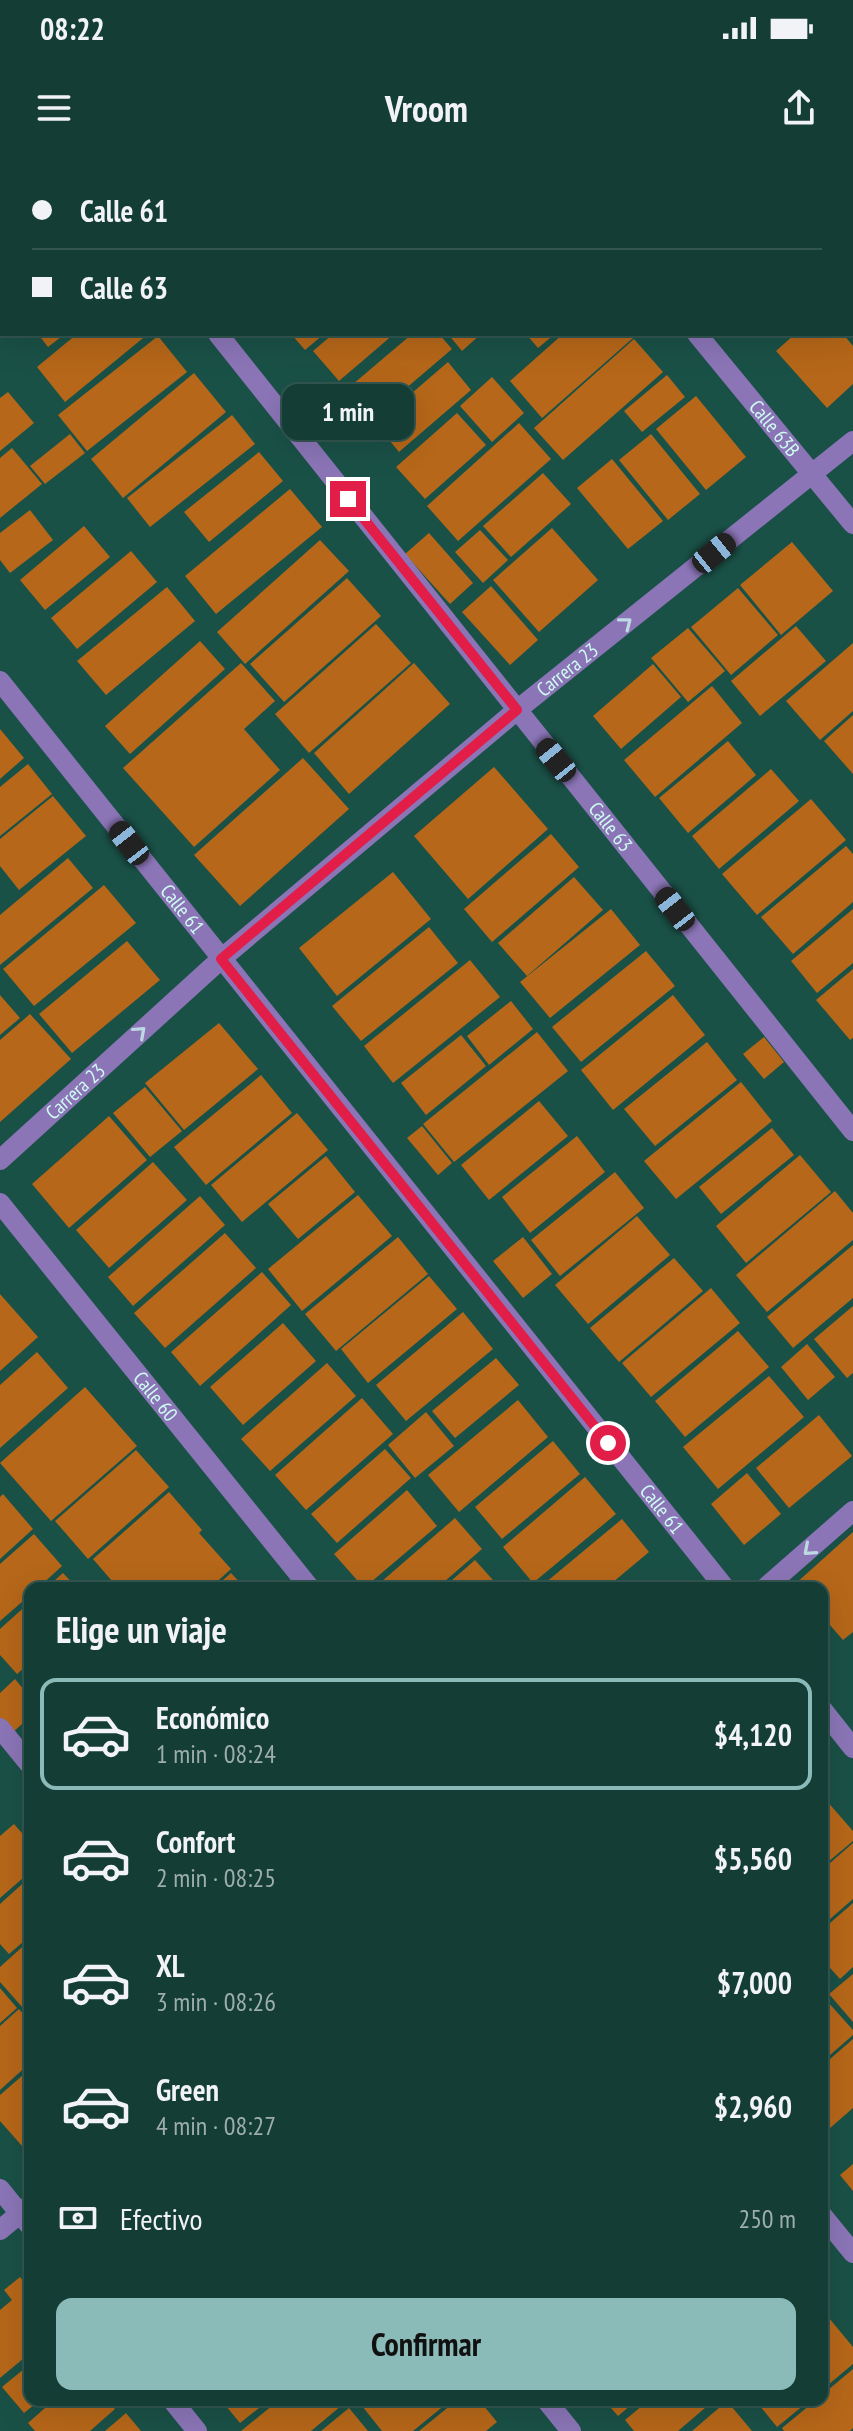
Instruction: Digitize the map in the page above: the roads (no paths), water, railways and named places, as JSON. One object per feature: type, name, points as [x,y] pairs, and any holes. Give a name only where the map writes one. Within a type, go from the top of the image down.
[{"type":"street","name":"Calle 63","points":[[220,336],[853,1131]]},
{"type":"street","name":"Calle 63B","points":[[699,336],[853,524]]},
{"type":"street","name":"Carrera 23","points":[[0,1160],[221,959],[517,710],[853,441]]},
{"type":"street","name":"Calle 61","points":[[0,681],[720,1582]]},
{"type":"street","name":"Calle 60","points":[[0,1203],[305,1582]]},
{"type":"street","points":[[772,1582],[853,1511]]},
{"type":"street","points":[[828,1717],[853,1748]]},
{"type":"street","points":[[0,1728],[24,1758]]},
{"type":"street","points":[[0,2189],[24,2212]]},
{"type":"street","points":[[0,2230],[24,2217]]},
{"type":"street","points":[[828,2222],[853,2253]]},
{"type":"street","points":[[177,2406],[197,2431]]},
{"type":"street","points":[[551,2406],[571,2431]]}]
